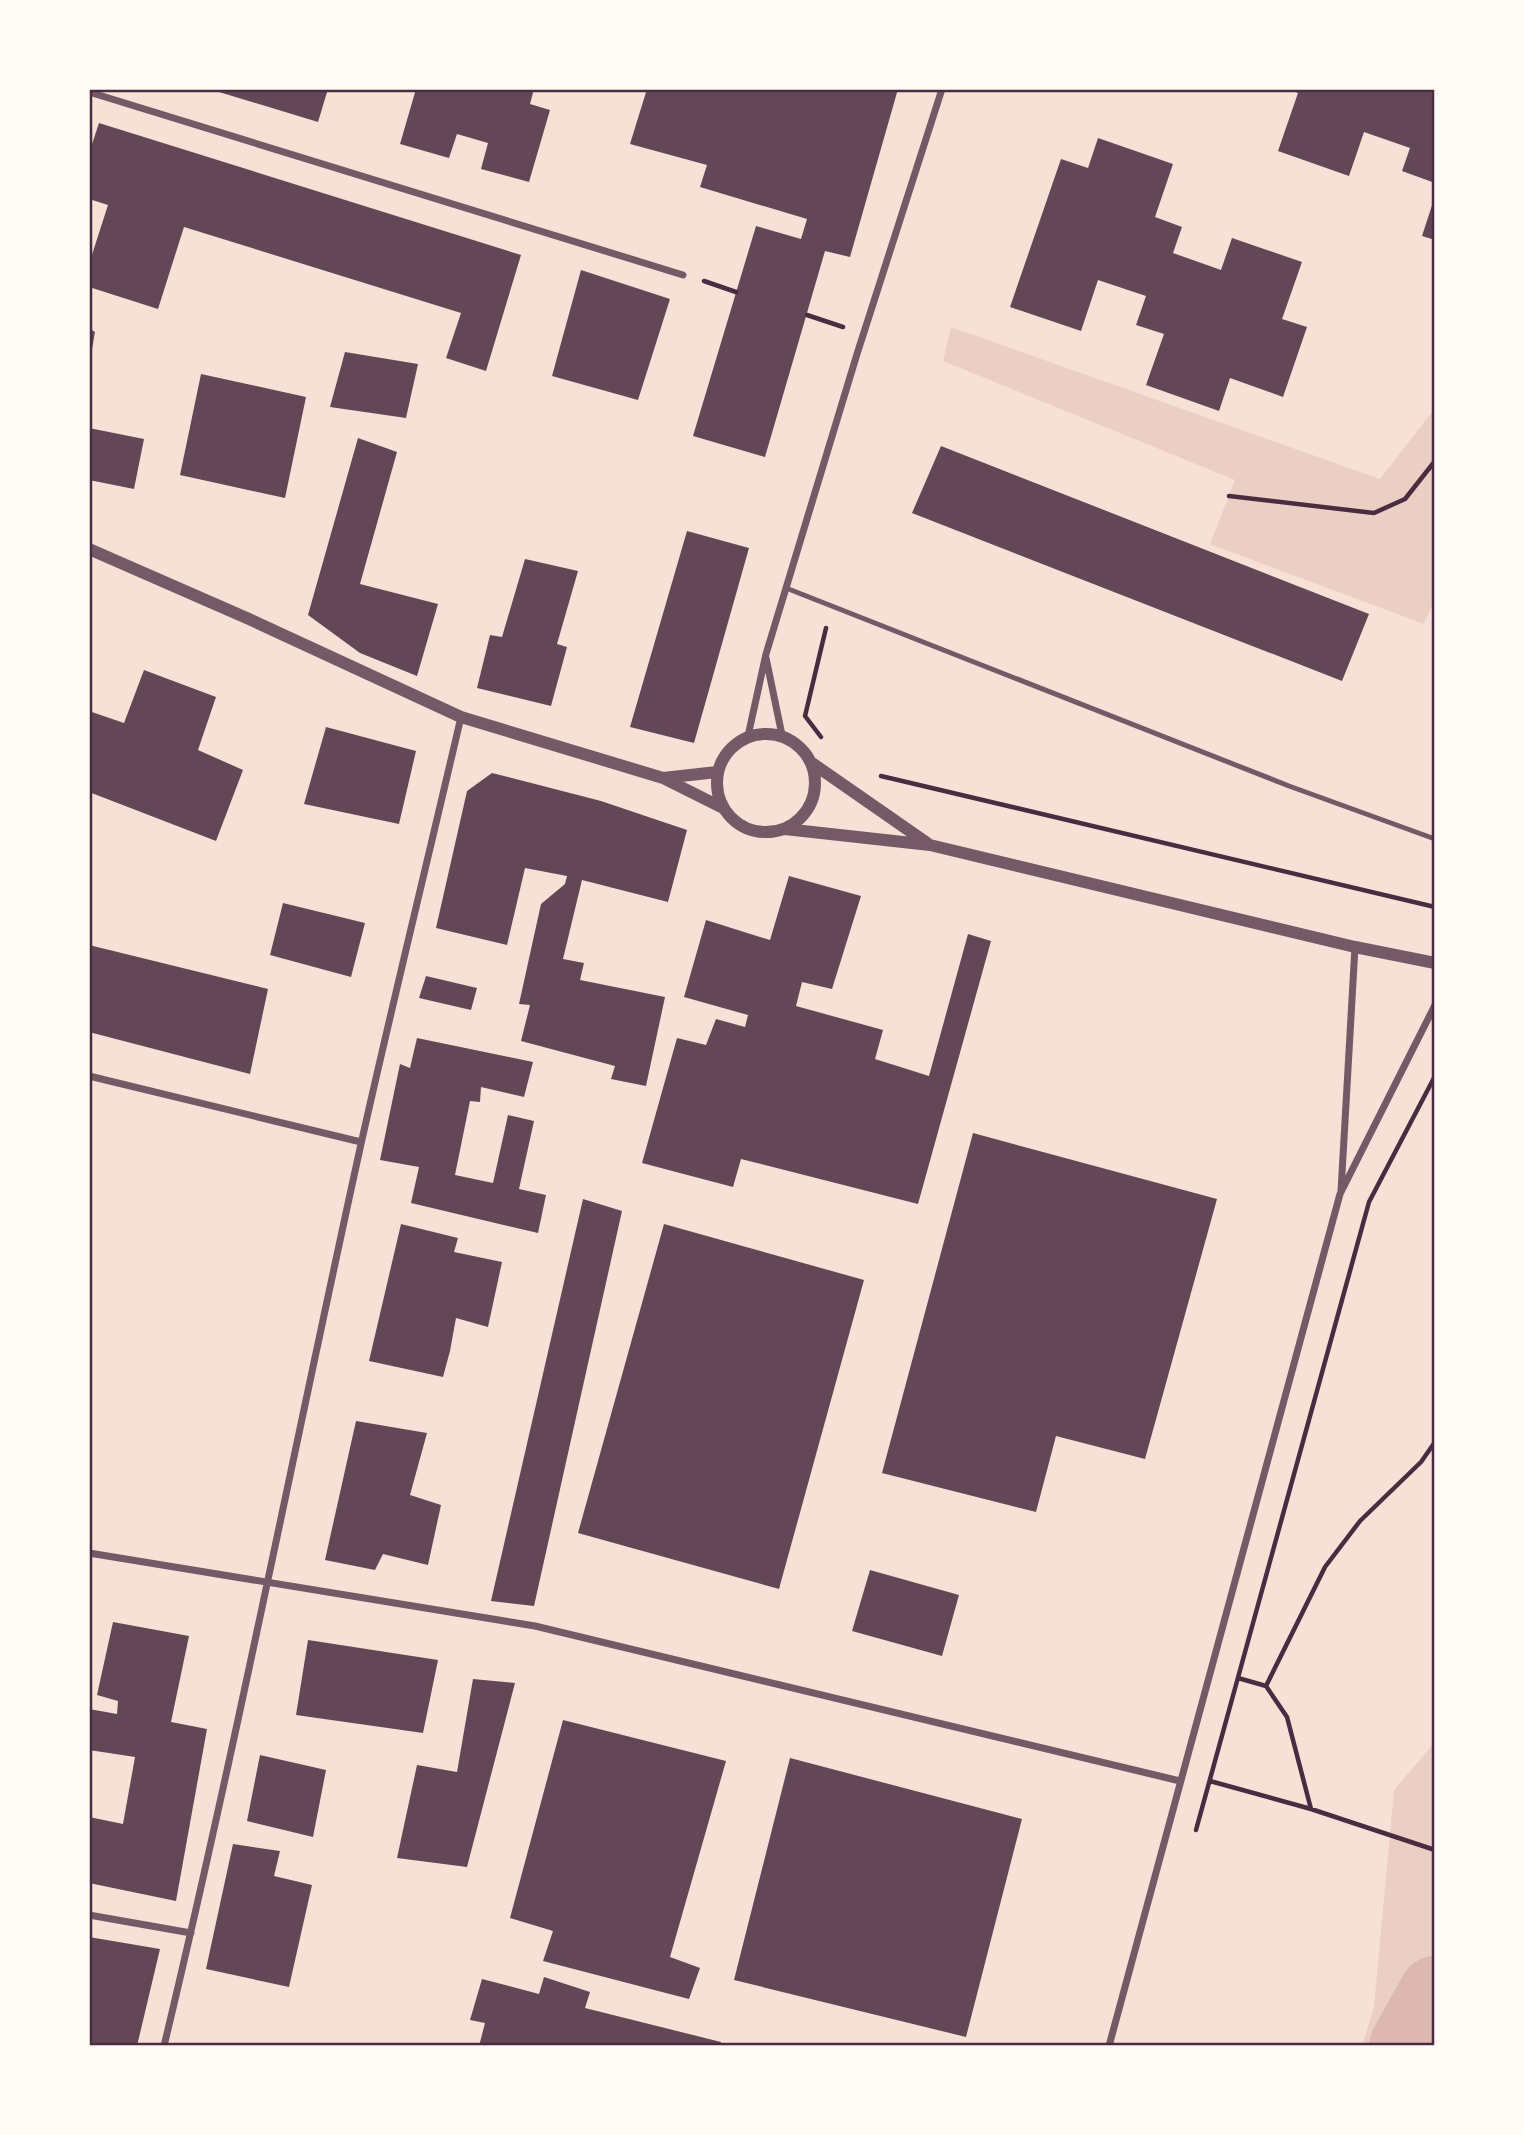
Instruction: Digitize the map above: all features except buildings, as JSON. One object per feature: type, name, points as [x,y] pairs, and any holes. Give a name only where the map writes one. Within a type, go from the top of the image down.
[{"type":"street","points":[[748,736],[766,654],[942,89]]},
{"type":"street","points":[[89,92],[683,275]]},
{"type":"street","points":[[89,549],[249,618],[461,717],[663,778],[723,808]]},
{"type":"street","points":[[766,654],[782,735]]},
{"type":"street","points":[[164,2046],[268,1582],[361,1142],[461,717]]},
{"type":"street","points":[[765,733],[782,735],[803,748],[812,763],[816,789],[810,806],[800,820],[785,829],[768,833],[750,830],[735,822],[723,808],[716,789],[717,772],[724,756],[736,743],[748,736],[765,733]]},
{"type":"street","points":[[812,763],[930,845]]},
{"type":"street","points":[[663,778],[717,772]]},
{"type":"street","points":[[785,829],[930,845],[1355,947],[1435,963]]},
{"type":"street","points":[[1340,1194],[1355,947]]},
{"type":"street","points":[[1109,2046],[1340,1194],[1435,1004]]},
{"type":"street","points":[[89,1076],[361,1142]]},
{"type":"street","points":[[89,1553],[535,1626],[1180,1781]]},
{"type":"street","points":[[89,1915],[191,1933]]},
{"type":"lane","points":[[786,588],[1289,786],[1435,839]]},
{"type":"path","points":[[683,275],[736,292]]},
{"type":"path","points":[[807,315],[864,334]]},
{"type":"path","points":[[1229,496],[1374,513],[1405,499],[1435,461]]},
{"type":"path","points":[[828,747],[805,716],[831,606]]},
{"type":"path","points":[[877,775],[1435,907]]},
{"type":"path","points":[[1195,1834],[1369,1202],[1435,1076]]},
{"type":"path","points":[[1266,1686],[1325,1567],[1360,1521],[1421,1462],[1435,1442]]},
{"type":"path","points":[[1238,1678],[1266,1686],[1287,1717],[1311,1809]]},
{"type":"path","points":[[1210,1781],[1311,1809],[1435,1850]]},
{"type":"shaded area","points":[[951,327],[1380,479],[1435,408],[1435,599],[1424,624],[1210,544],[1235,480],[943,361]]},
{"type":"shaded area","points":[[1435,1742],[1435,2046],[1362,2046],[1374,2007],[1394,1790]]},
{"type":"waterway","points":[[1405,2046],[1435,1992]]}]
